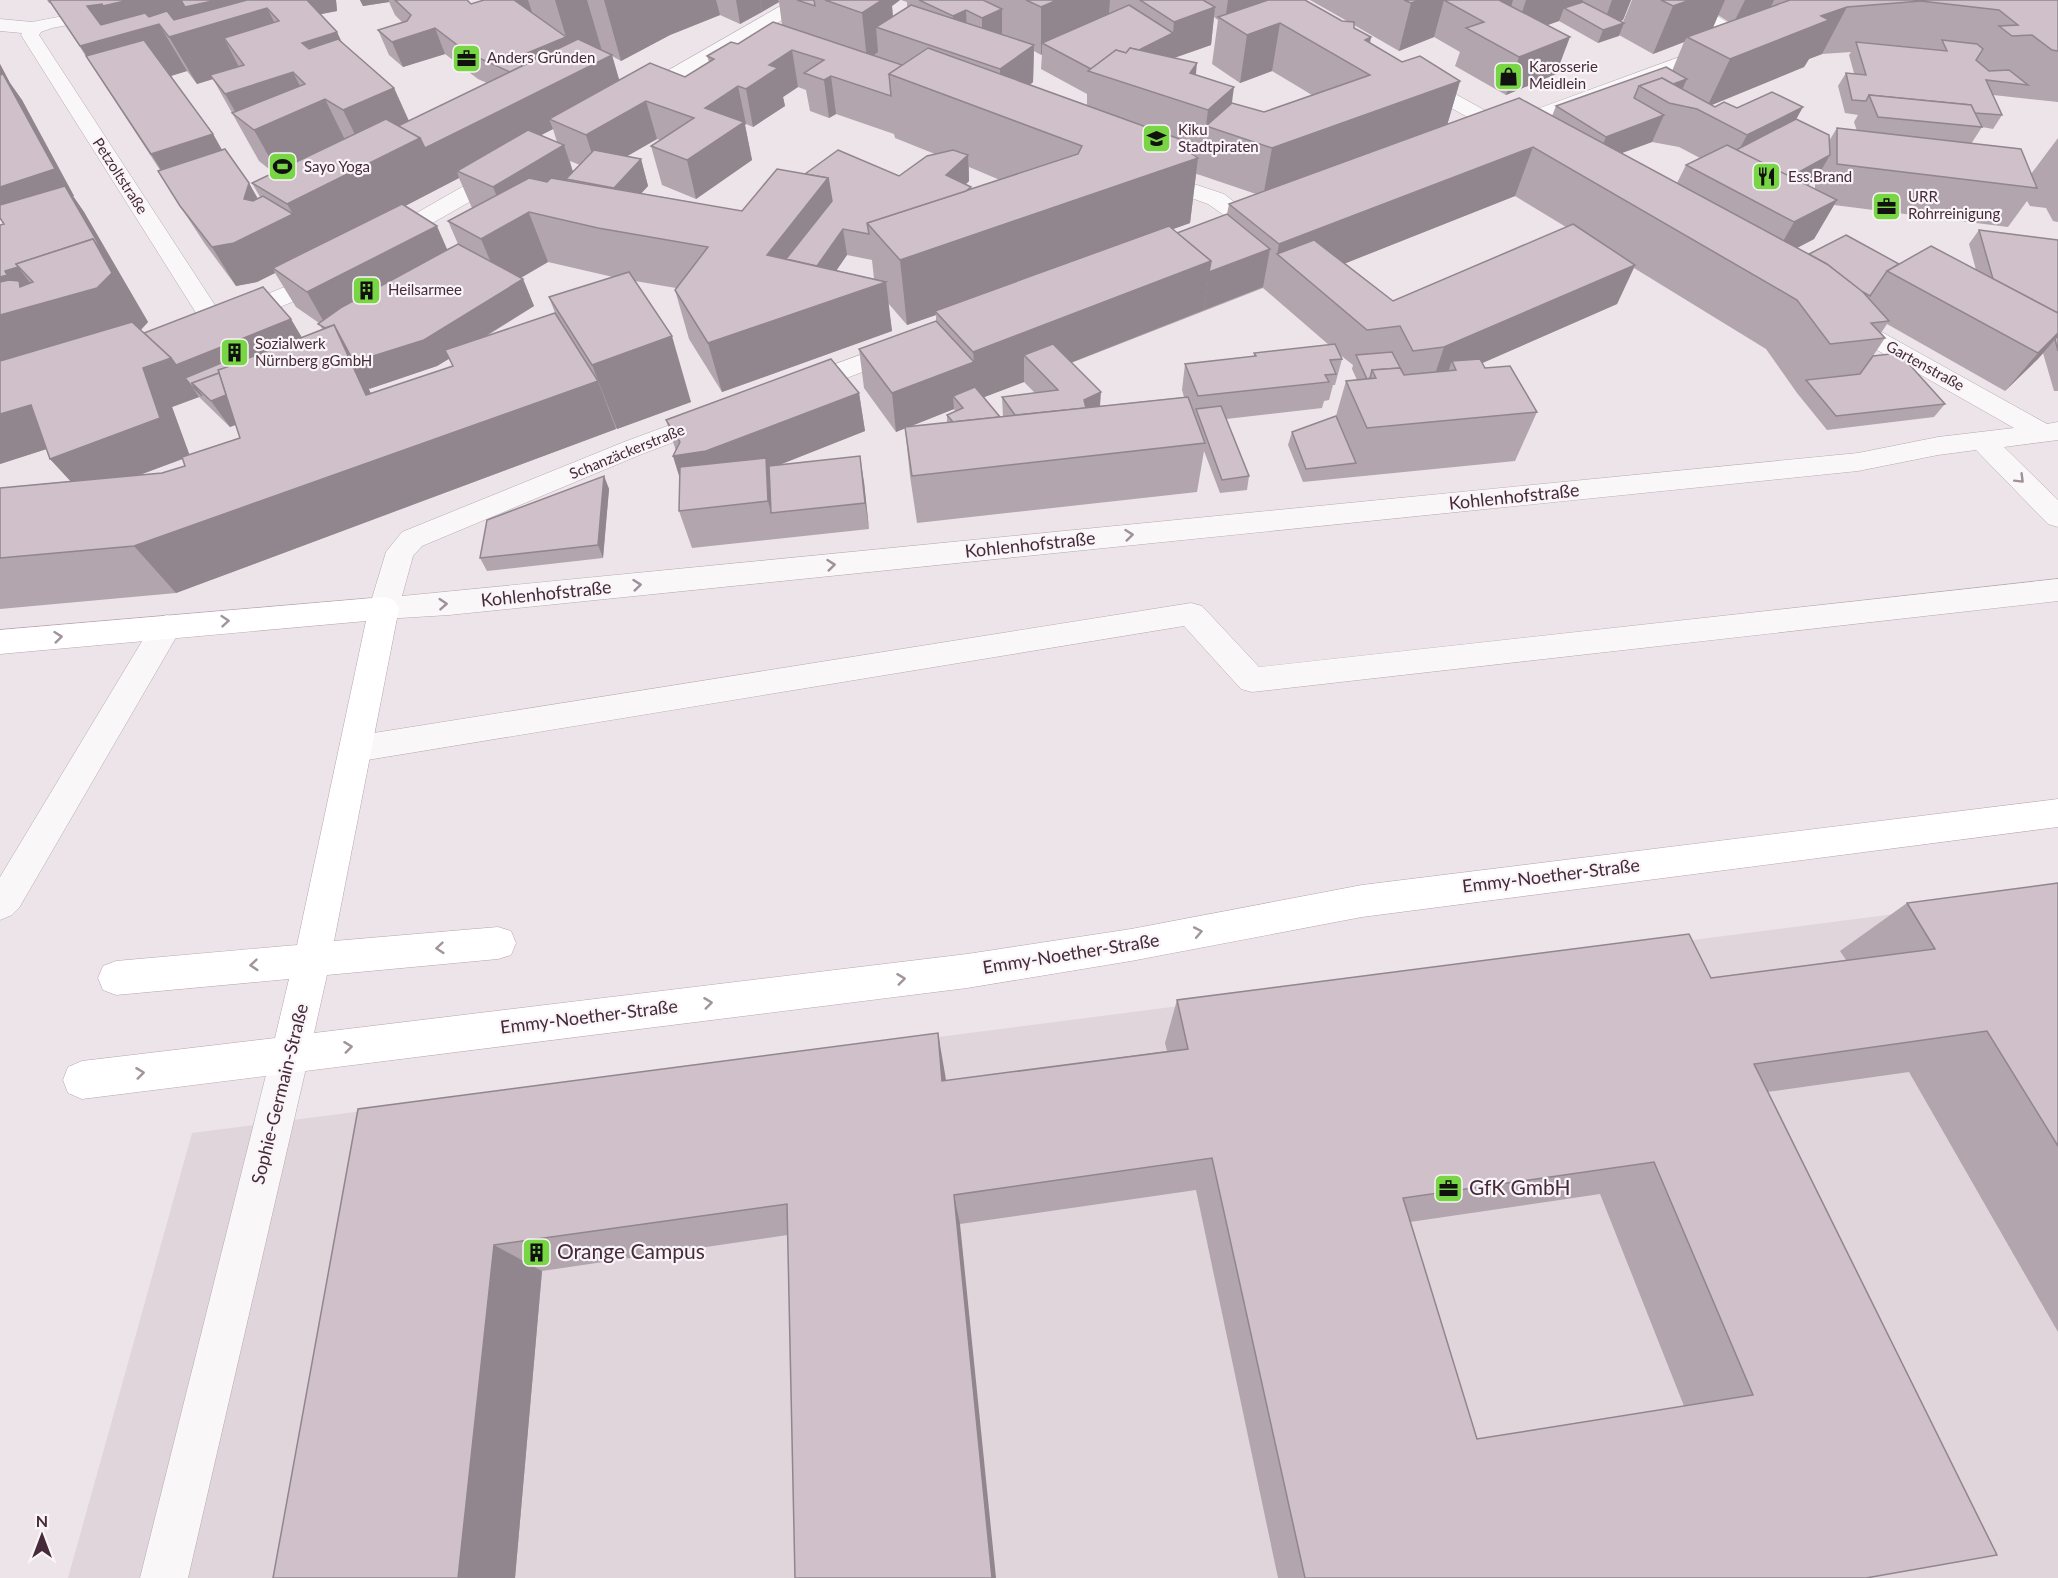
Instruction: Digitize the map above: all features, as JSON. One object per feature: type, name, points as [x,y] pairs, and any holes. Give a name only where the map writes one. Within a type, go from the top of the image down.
[{"type":"main road","name":"Kohlenhofstraße","points":[[0,642],[384,608]]},
{"type":"main road","name":"Sophie-Germain-Straße","points":[[290,1054],[312,960],[384,608]]},
{"type":"main road","name":"Emmy-Noether-Straße","points":[[82,1080],[967,971],[1120,947],[1373,900],[2058,813]]},
{"type":"main road","points":[[116,978],[498,943]]},
{"type":"street","points":[[0,25],[34,28],[48,23],[176,0]]},
{"type":"street","points":[[620,106],[804,0]]},
{"type":"street","points":[[1678,0],[1743,40]]},
{"type":"street","name":"Petzoltstraße","points":[[34,28],[30,36],[205,328],[300,289],[341,266]]},
{"type":"street","points":[[1480,137],[1765,32]]},
{"type":"street","points":[[747,33],[769,41]]},
{"type":"street","points":[[1400,70],[1534,147]]},
{"type":"street","points":[[372,248],[527,159]]},
{"type":"street","points":[[1138,171],[1216,199],[1245,219]]},
{"type":"street","name":"Gartenstraße","points":[[1827,311],[2050,431]]},
{"type":"street","points":[[778,394],[922,340]]},
{"type":"street","name":"Schanzäckerstraße","points":[[384,608],[400,552],[412,539],[633,448],[733,411]]},
{"type":"street","name":"Kohlenhofstraße","points":[[384,608],[449,604],[1858,462],[2050,431]]},
{"type":"street","points":[[1982,441],[2058,517]]},
{"type":"street","points":[[355,749],[1191,614],[1252,680],[2058,590]]},
{"type":"street","points":[[0,904],[7,897],[167,626]]},
{"type":"street","name":"Sophie-Germain-Straße","points":[[164,1578],[290,1054]]},
{"type":"shaded area","name":"Orange Campus","points":[[2058,893],[2058,1578],[68,1578],[192,1133]]},
{"type":"building","points":[[49,0],[129,0],[103,6],[102,4],[87,6],[101,25],[145,13],[149,17],[167,11],[174,20],[247,0],[307,0],[337,32],[302,43],[309,49],[338,39],[394,88],[343,110],[325,99],[254,130],[232,113],[305,84],[293,72],[225,94],[210,75],[244,65],[224,38],[279,21],[267,8],[169,37],[159,24],[80,46]]},
{"type":"building","points":[[181,0],[217,0],[185,7]]},
{"type":"building","points":[[395,0],[467,0],[471,4],[484,0],[514,0],[566,37],[520,56],[532,61],[510,72],[468,53],[435,28],[392,42],[378,30],[407,21],[411,15]]},
{"type":"building","points":[[797,0],[814,0],[815,6]]},
{"type":"building","points":[[825,0],[882,0],[862,13]]},
{"type":"building","points":[[919,0],[983,0],[1002,9],[982,18],[966,10],[953,16]]},
{"type":"building","points":[[1026,0],[1057,0],[1041,7]]},
{"type":"building","points":[[1140,0],[1203,0],[1215,7],[1174,22]]},
{"type":"building","points":[[1268,0],[1305,0],[1342,21],[1354,22],[1354,28],[1371,37],[1365,40],[1402,62],[1420,56],[1460,81],[1272,148],[1206,126],[1232,103],[1264,112],[1370,75],[1280,23],[1247,35],[1218,17]]},
{"type":"building","points":[[1404,0],[1420,0],[1411,3]]},
{"type":"building","points":[[1444,0],[1499,0],[1570,37],[1519,57],[1466,28],[1484,22]]},
{"type":"building","points":[[1661,0],[1690,0],[1673,6]]},
{"type":"building","points":[[1790,0],[2058,0],[2058,51],[2052,50],[2032,35],[2012,36],[1999,26],[2018,25],[1999,10],[1921,1],[1847,7],[1821,16],[1829,20],[1730,59],[1687,37]]},
{"type":"building","points":[[1583,2],[1624,23],[1603,30],[1564,8]]},
{"type":"building","points":[[911,5],[1034,45],[1000,69],[876,27]]},
{"type":"building","points":[[1129,5],[1173,33],[1139,50],[1130,48],[1126,53],[1116,50],[1091,69],[1042,43]]},
{"type":"building","points":[[773,22],[902,65],[889,74],[891,96],[831,76],[824,80],[804,73],[824,60],[792,50],[769,65],[778,68],[746,89],[738,86],[705,108],[744,122],[687,160],[651,146],[694,118],[646,101],[586,135],[549,119],[650,63],[685,77],[714,59],[707,56],[731,42],[738,44]]},
{"type":"building","points":[[578,39],[612,55],[425,148],[420,138],[398,126]]},
{"type":"building","points":[[144,40],[213,134],[151,154],[86,56]]},
{"type":"building","points":[[1942,40],[1977,44],[1983,49],[1976,60],[1989,71],[2009,70],[2028,85],[1986,80],[2002,115],[1975,113],[1971,105],[1869,95],[1866,101],[1852,100],[1846,73],[1866,75],[1856,42],[1947,51]]},
{"type":"building","points":[[928,48],[1185,141],[1183,148],[1198,158],[900,260],[867,223],[1078,154],[1082,146],[889,74]]},
{"type":"building","points":[[1130,48],[1197,63],[1190,73],[1234,87],[1208,110],[1088,71],[1116,50],[1126,53]]},
{"type":"building","points":[[1666,67],[1687,79],[1673,84],[1662,78],[1639,86],[1634,98],[1664,115],[1606,137],[1556,106]]},
{"type":"building","points":[[3,74],[55,169],[0,187],[0,75]]},
{"type":"building","points":[[1662,78],[1715,107],[1724,102],[1737,108],[1772,92],[1803,107],[1747,135],[1697,109],[1669,103],[1639,86]]},
{"type":"building","points":[[1869,95],[1971,105],[1982,127],[1878,117]]},
{"type":"building","points":[[1519,98],[1827,264],[1862,291],[1889,321],[1871,323],[1885,338],[1830,344],[1797,300],[1533,147],[1279,244],[1229,204]]},
{"type":"building","points":[[386,119],[420,138],[287,204],[252,183]]},
{"type":"building","points":[[1796,119],[1829,135],[1830,155],[1790,177],[1736,150]]},
{"type":"building","points":[[1837,128],[2021,149],[2037,188],[1837,164]]},
{"type":"building","points":[[528,130],[564,145],[493,187],[457,171]]},
{"type":"building","points":[[1727,145],[1837,200],[1794,222],[1686,165]]},
{"type":"building","points":[[225,149],[249,183],[244,199],[253,201],[263,196],[293,214],[234,243],[212,247],[180,206],[158,171]]},
{"type":"building","points":[[594,150],[641,159],[614,188],[566,179]]},
{"type":"building","points":[[838,150],[899,176],[927,156],[953,150],[968,155],[946,175],[971,187],[966,191],[867,223],[869,234],[843,229],[817,266],[786,259],[832,201],[828,178],[805,174]]},
{"type":"building","points":[[777,169],[828,178],[767,255],[886,282],[708,343],[675,290],[708,247],[598,228],[529,212],[481,239],[448,221],[529,178],[547,182],[551,178],[742,211]]},
{"type":"building","points":[[65,186],[109,262],[93,239],[16,264],[18,267],[5,271],[7,275],[0,277],[0,225],[4,224],[0,218],[0,205]]},
{"type":"building","points":[[402,204],[437,226],[307,292],[273,268]]},
{"type":"building","points":[[1227,214],[1270,249],[1209,272],[1211,261],[1177,233]]},
{"type":"building","points":[[1573,224],[1635,265],[1444,347],[1413,351],[1400,326],[1367,330],[1277,254],[1314,240],[1393,301]]},
{"type":"building","points":[[1169,226],[1211,261],[973,352],[935,311]]},
{"type":"building","points":[[1979,230],[2058,240],[2058,313],[1993,279]]},
{"type":"building","points":[[1846,235],[1899,264],[1887,271],[1870,296],[1827,264],[1809,254]]},
{"type":"building","points":[[93,239],[112,273],[97,288],[0,315],[0,282],[19,281],[20,287],[33,282],[16,264]]},
{"type":"building","points":[[458,244],[523,279],[424,340],[354,362],[334,325],[325,328],[318,324],[342,307]]},
{"type":"building","points":[[1931,246],[2058,313],[2058,333],[2038,353],[1887,271]]},
{"type":"building","points":[[629,272],[672,336],[592,365],[549,297]]},
{"type":"building","points":[[263,287],[291,319],[176,365],[144,333]]},
{"type":"building","points":[[555,313],[598,381],[134,546],[0,558],[0,488],[162,473],[185,466],[182,457],[240,438],[218,370],[334,325],[366,395],[453,366],[445,350]]},
{"type":"building","points":[[936,321],[974,362],[892,393],[859,349]]},
{"type":"building","points":[[132,322],[171,358],[143,368],[160,418],[50,459],[31,405],[0,414],[0,361]]},
{"type":"building","points":[[1053,344],[1101,392],[1084,400],[1086,408],[1015,415],[1002,397],[1058,390],[1024,355]]},
{"type":"building","points":[[1335,344],[1342,359],[1330,360],[1336,374],[1325,375],[1329,382],[1198,396],[1185,364],[1256,356],[1254,353]]},
{"type":"building","points":[[1392,352],[1404,375],[1400,368],[1372,370],[1370,378],[1367,379],[1356,355]]},
{"type":"building","points":[[1899,353],[1945,404],[1836,416],[1806,380],[1860,374],[1873,356]]},
{"type":"building","points":[[831,359],[859,393],[706,451],[673,456],[680,442],[666,420]]},
{"type":"building","points":[[1480,359],[1485,368],[1510,366],[1537,412],[1367,428],[1346,381],[1376,378],[1372,370],[1400,368],[1404,375],[1456,370],[1452,361]]},
{"type":"building","points":[[226,361],[230,366],[218,370],[219,373],[192,383],[202,396],[185,378]]},
{"type":"building","points":[[219,373],[226,395],[211,401],[192,383]]},
{"type":"building","points":[[975,387],[1000,417],[953,422],[947,415],[963,408],[953,396]]},
{"type":"building","points":[[1188,397],[1205,443],[912,476],[905,427]]},
{"type":"building","points":[[1221,406],[1249,476],[1222,480],[1196,409]]},
{"type":"building","points":[[1336,416],[1356,463],[1306,469],[1292,432]]},
{"type":"building","points":[[860,456],[865,503],[771,513],[769,466]]},
{"type":"building","points":[[766,458],[768,501],[679,511],[680,467]]},
{"type":"building","points":[[604,476],[598,545],[480,558],[487,520]]},
{"type":"building","name":"Orange Campus","points":[[2058,883],[2058,1146],[1987,1031],[1754,1064],[1997,1555],[1866,1578],[1305,1578],[1212,1158],[954,1195],[992,1578],[795,1578],[787,1204],[494,1245],[458,1578],[273,1578],[358,1109],[938,1033],[942,1081],[1188,1049],[1177,1000],[1689,934],[1711,978],[1935,949],[1907,903]],"holes":[[[1654,1162],[1753,1395],[1477,1439],[1403,1198]]]},
{"type":"place","name":"Anders Gründen","points":[[466,58]]},
{"type":"place","name":"Karosserie Meidlein","points":[[1508,76]]},
{"type":"place","name":"Kiku Stadtpiraten","points":[[1157,139]]},
{"type":"place","name":"Sayo Yoga","points":[[283,167]]},
{"type":"place","name":"Ess.Brand","points":[[1767,177]]},
{"type":"place","name":"URR Rohrreinigung","points":[[1887,206]]},
{"type":"place","name":"Heilsarmee","points":[[367,290]]},
{"type":"place","name":"Sozialwerk Nürnberg gGmbH","points":[[234,353]]},
{"type":"place","name":"GfK GmbH","points":[[1448,1188]]},
{"type":"place","name":"Orange Campus","points":[[536,1252]]}]
